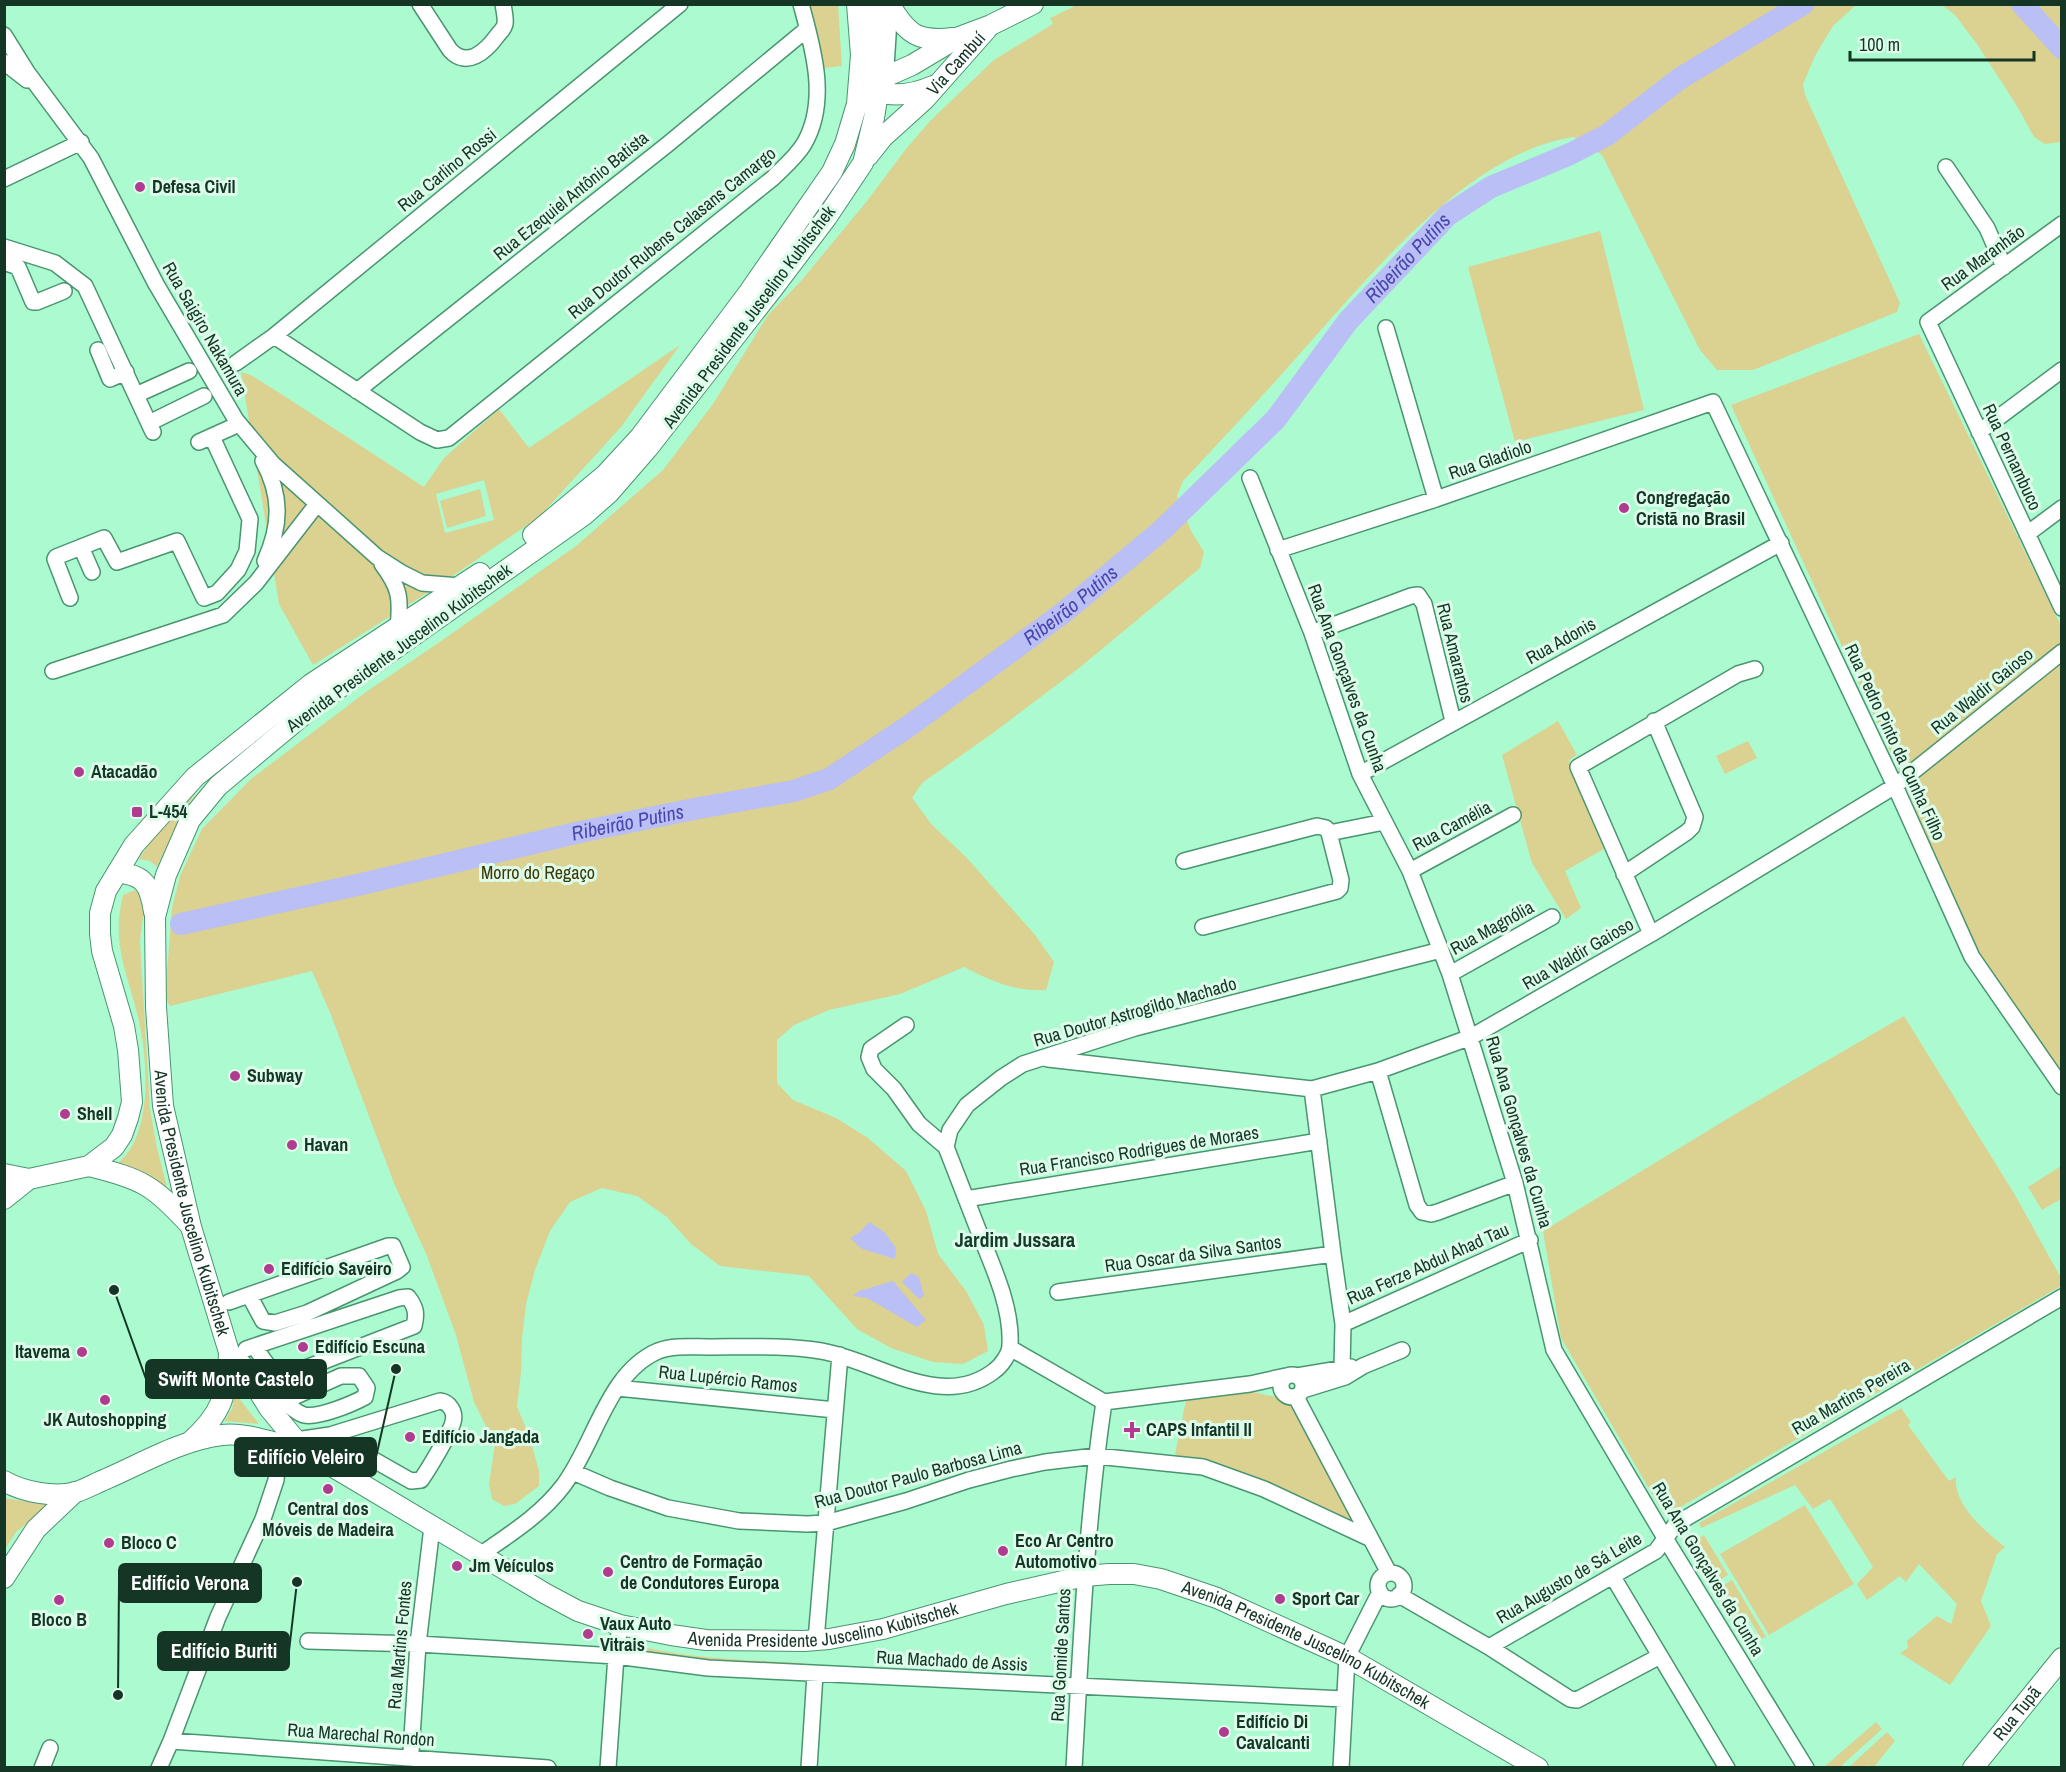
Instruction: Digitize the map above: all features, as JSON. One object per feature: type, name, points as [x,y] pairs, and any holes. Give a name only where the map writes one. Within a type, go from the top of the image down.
[{"type":"main road","name":"Avenida Presidente Juscelino Kubitschek","points":[[857,4],[876,83]]},
{"type":"main road","name":"Avenida Presidente Juscelino Kubitschek","points":[[873,4],[876,83],[874,118],[863,163],[827,217],[648,448],[609,493],[584,515],[315,705],[218,786],[190,820],[166,875],[155,917],[156,1006],[163,1106],[191,1227],[244,1349],[243,1366],[276,1405],[293,1445],[578,1611],[620,1625],[706,1640],[750,1642],[816,1640],[883,1629],[1006,1594],[1085,1576],[1134,1574],[1190,1587],[1347,1656],[1538,1767]]},
{"type":"main road","name":"Via Cambuí","points":[[876,83],[959,37],[991,25],[1033,4]]},
{"type":"main road","points":[[890,5],[905,28],[916,36],[932,40],[959,37]]},
{"type":"main road","name":"Via Cambuí","points":[[876,83],[910,94],[938,85],[991,25]]},
{"type":"main road","name":"Avenida Presidente Juscelino Kubitschek","points":[[4,1200],[29,1179],[89,1166],[114,1147],[122,1135],[132,1102],[131,1080],[124,1026],[102,951],[100,913],[106,891],[134,845],[195,777],[311,684],[501,559],[561,514],[605,475],[640,437],[756,283],[832,172],[845,144],[857,104],[876,83]]},
{"type":"main road","points":[[863,163],[883,137],[938,85]]},
{"type":"main road","points":[[117,873],[134,875],[143,880],[148,888],[155,917]]},
{"type":"main road","points":[[89,1166],[123,1174],[142,1182],[160,1194],[191,1227]]},
{"type":"main road","points":[[4,1174],[29,1179]]},
{"type":"main road","points":[[189,1443],[209,1424],[222,1403],[228,1382],[244,1349]]},
{"type":"main road","points":[[4,1578],[36,1529],[75,1492],[189,1443],[229,1435],[293,1445]]},
{"type":"main road","points":[[4,1481],[45,1493],[75,1492]]},
{"type":"main road","name":"Rua Tupã","points":[[1973,1767],[2061,1658]]},
{"type":"street","points":[[420,4],[450,50],[466,58],[478,56],[488,48],[503,29],[505,18],[503,4]]},
{"type":"street","name":"Rua Carlino Rossi","points":[[236,363],[274,336],[680,4]]},
{"type":"street","name":"Rua Doutor Rubens Calasans Camargo","points":[[357,391],[431,438],[437,440],[449,438],[773,178],[796,155],[807,136],[816,104],[816,69],[801,4]]},
{"type":"street","points":[[876,83],[890,5]]},
{"type":"street","name":"Rua Ezequiel Antônio Batista","points":[[357,391],[807,29]]},
{"type":"street","name":"Rua Saigiro Nakamura","points":[[4,35],[39,89],[81,142],[156,284],[244,429],[273,465],[377,557],[422,583],[460,586]]},
{"type":"street","name":"Rua Saigiro Nakamura","points":[[4,62],[39,89]]},
{"type":"street","points":[[4,179],[81,142]]},
{"type":"street","points":[[1946,167],[1987,228],[2004,267]]},
{"type":"street","name":"Rua Maranhão","points":[[1928,322],[2061,224]]},
{"type":"street","points":[[4,247],[55,263],[85,286],[151,427],[204,396]]},
{"type":"street","points":[[4,260],[18,267],[33,302],[64,291]]},
{"type":"street","name":"Rua Pernambuco","points":[[1928,322],[2061,608]]},
{"type":"street","points":[[1386,328],[1436,499]]},
{"type":"street","points":[[274,336],[357,391]]},
{"type":"street","points":[[98,350],[110,379],[126,372]]},
{"type":"street","points":[[1979,432],[2061,370]]},
{"type":"street","points":[[136,395],[189,371]]},
{"type":"street","name":"Rua Gladiolo","points":[[1278,550],[1436,499],[1713,402]]},
{"type":"street","name":"Rua Pedro Pinto da Cunha Filho","points":[[1713,402],[1895,786],[1972,957],[2061,1087]]},
{"type":"street","points":[[70,598],[55,560],[58,556],[104,538],[117,562],[177,541],[201,594],[207,598],[217,593],[238,570],[247,550],[250,519],[205,440],[244,429],[272,477],[278,501],[274,542],[256,584]]},
{"type":"street","name":"Rua Ana Gonçalves da Cunha","points":[[1250,478],[1312,633],[1360,774],[1410,871],[1450,974],[1515,1183],[1554,1350],[1802,1766]]},
{"type":"street","points":[[53,671],[223,615],[256,584],[317,504]]},
{"type":"street","points":[[2027,534],[2061,508]]},
{"type":"street","name":"Rua Adonis","points":[[1360,774],[1452,721],[1781,543]]},
{"type":"street","points":[[81,547],[92,573]]},
{"type":"street","name":"Rua Saigiro Nakamura","points":[[377,557],[396,586],[400,607],[398,628]]},
{"type":"street","name":"Rua Amarantos","points":[[1312,633],[1418,595],[1424,604],[1452,721]]},
{"type":"street","name":"Rua Waldir Gaioso","points":[[1042,1058],[1312,1089],[1378,1071],[1471,1037],[1651,934],[1895,786],[2061,652]]},
{"type":"street","points":[[1651,934],[1578,767],[1738,675],[1755,669]]},
{"type":"street","points":[[1624,874],[1687,832],[1692,827],[1695,817],[1654,722]]},
{"type":"street","name":"Rua Camélia","points":[[1410,871],[1513,815]]},
{"type":"street","points":[[1329,833],[1384,822]]},
{"type":"street","points":[[1184,861],[1317,826],[1326,828],[1329,833],[1341,880],[1337,891],[1203,927]]},
{"type":"street","name":"Rua Magnólia","points":[[1450,974],[1552,917]]},
{"type":"street","name":"Rua Doutor Astrogildo Machado","points":[[946,1147],[950,1130],[967,1105],[1023,1064],[1135,1028],[1441,950]]},
{"type":"street","points":[[480,1555],[535,1516],[549,1503],[573,1472],[622,1379],[639,1362],[667,1348],[770,1346],[821,1351],[840,1355],[895,1376],[954,1387],[976,1382],[1000,1367],[1010,1348],[1009,1324],[1004,1303],[993,1267],[946,1147],[919,1124],[870,1061],[871,1049],[906,1025]]},
{"type":"street","points":[[1378,1071],[1417,1205],[1422,1212],[1431,1214],[1438,1212],[1515,1183]]},
{"type":"street","points":[[1312,1089],[1343,1324],[1344,1373]]},
{"type":"street","name":"Rua Francisco Rodrigues de Moraes","points":[[966,1199],[1319,1141]]},
{"type":"street","name":"Rua Ferze Abdul Ahad Tau","points":[[1343,1324],[1530,1240]]},
{"type":"street","points":[[229,1302],[388,1246],[393,1246],[402,1268],[307,1313],[275,1323],[263,1321],[249,1295]]},
{"type":"street","name":"Rua Oscar da Silva Santos","points":[[1058,1292],[1333,1254]]},
{"type":"street","points":[[408,1297],[414,1305],[417,1317],[414,1326],[402,1333],[293,1373],[282,1375],[274,1372],[244,1349],[399,1298],[408,1297]]},
{"type":"street","name":"Rua Martins Pereira","points":[[1665,1538],[1676,1524],[2061,1297]]},
{"type":"street","points":[[1010,1348],[1104,1402],[1250,1384],[1294,1387],[1344,1373],[1402,1350]]},
{"type":"street","points":[[816,1640],[840,1355]]},
{"type":"street","points":[[341,1376],[359,1376],[367,1388],[365,1397],[353,1404],[316,1415],[305,1416],[276,1405],[341,1376]]},
{"type":"street","points":[[1294,1387],[1369,1538],[1389,1573]]},
{"type":"street","name":"Rua Lupércio Ramos","points":[[617,1388],[835,1410]]},
{"type":"street","points":[[159,1767],[218,1617],[263,1519],[276,1480],[293,1445],[440,1401],[446,1402],[452,1408],[454,1421],[421,1480],[411,1481],[330,1435]]},
{"type":"street","name":"Rua Gomide Santos","points":[[1074,1767],[1085,1576],[1096,1456],[1104,1402]]},
{"type":"street","name":"Rua Doutor Paulo Barbosa Lima","points":[[573,1472],[668,1508],[767,1523],[826,1523],[1011,1469],[1096,1456],[1203,1467],[1264,1489],[1369,1538]]},
{"type":"street","name":"Rua Martins Fontes","points":[[410,1763],[418,1644],[432,1527]]},
{"type":"street","name":"Rua Augusto de Sá Leite","points":[[1489,1647],[1656,1551],[1665,1538]]},
{"type":"street","points":[[1341,1767],[1347,1656],[1380,1592],[1378,1582],[1383,1576],[1389,1573],[1395,1574],[1402,1580],[1403,1588],[1400,1595]]},
{"type":"street","points":[[1613,1577],[1727,1767]]},
{"type":"street","points":[[1380,1592],[1389,1598],[1400,1595],[1489,1647],[1570,1699],[1577,1700],[1659,1656]]},
{"type":"street","points":[[608,1767],[620,1625]]},
{"type":"street","name":"Rua Machado de Assis","points":[[308,1641],[418,1644],[616,1656],[708,1668],[815,1674],[1344,1699]]},
{"type":"street","points":[[809,1767],[815,1674]]},
{"type":"street","points":[[169,1767],[171,1741]]},
{"type":"street","name":"Rua Marechal Rondon","points":[[171,1741],[410,1763],[548,1767]]},
{"type":"street","points":[[42,1767],[50,1748]]},
{"type":"green space","name":"Morro do Regaço","points":[[1079,4],[1856,5],[1833,26],[1815,56],[1803,84],[1805,95],[1900,303],[1897,312],[1753,370],[1717,370],[1700,350],[1602,155],[1574,137],[1534,148],[1496,167],[1458,193],[1422,224],[1354,292],[1183,481],[1177,496],[1191,531],[1204,552],[1200,568],[1079,668],[922,783],[912,798],[932,825],[966,857],[1035,935],[1054,962],[1046,990],[1024,989],[1004,984],[964,967],[900,994],[829,1010],[794,1025],[777,1040],[777,1083],[793,1100],[836,1118],[868,1138],[906,1171],[926,1211],[938,1254],[966,1291],[984,1325],[988,1351],[963,1364],[933,1362],[891,1348],[857,1329],[809,1276],[720,1266],[691,1244],[667,1217],[637,1196],[602,1188],[570,1202],[550,1231],[535,1270],[526,1304],[517,1407],[529,1435],[539,1471],[539,1486],[515,1504],[504,1506],[492,1499],[489,1484],[495,1444],[474,1402],[456,1335],[427,1256],[394,1183],[331,1015],[312,971],[170,1006],[165,998],[172,908],[180,876],[202,829],[251,779],[366,692],[576,546],[663,470],[713,404],[768,315],[801,281],[931,120],[994,60],[1053,24],[1050,18]]},
{"type":"green space","points":[[801,5],[838,5],[842,66],[816,69]]},
{"type":"green space","points":[[1942,5],[2061,5],[2061,142],[2045,144],[2034,137],[1977,44],[1955,15]]},
{"type":"green space","points":[[1600,231],[1644,410],[1515,442],[1468,267]]},
{"type":"green space","points":[[1919,334],[2061,626],[2061,1071],[1977,954],[1897,766],[1731,405]]},
{"type":"green space","points":[[680,345],[621,427],[539,517],[438,586],[313,665],[279,604],[241,372],[251,375],[424,487],[444,458],[499,409],[529,448]],"holes":[[[484,480],[494,520],[445,533],[436,494]]]},
{"type":"green space","points":[[480,489],[486,516],[447,528],[440,501]]},
{"type":"green space","points":[[1558,721],[1577,755],[1569,760],[1604,849],[1565,871],[1581,908],[1566,919],[1532,863],[1502,755]]},
{"type":"green space","points":[[1748,741],[1757,758],[1725,774],[1716,756]]},
{"type":"green space","points":[[199,788],[181,815],[157,867],[150,861],[139,859],[158,830]]},
{"type":"green space","points":[[135,890],[143,895],[145,900],[140,941],[150,1109],[169,1195],[113,1169],[133,1144],[145,1102],[145,1070],[140,1026],[123,962],[119,931],[123,895]]},
{"type":"green space","points":[[1904,1016],[2015,1195],[2061,1278],[2061,1286],[1665,1516],[1561,1338],[1543,1231],[1742,1110]]},
{"type":"green space","points":[[2061,1166],[2061,1199],[2042,1210],[2028,1187]]},
{"type":"green space","points":[[1244,1390],[1294,1401],[1358,1525],[1206,1461],[1175,1455],[1186,1400]]},
{"type":"green space","points":[[235,1393],[259,1424],[224,1421],[232,1409]]},
{"type":"green space","points":[[1901,1408],[1911,1422],[1908,1425],[1949,1481],[1956,1477],[1956,1487],[1965,1507],[1988,1533],[2005,1547],[1997,1554],[1981,1601],[1991,1626],[1950,1685],[1900,1653],[1908,1648],[1907,1641],[1937,1616],[1951,1624],[1957,1604],[1919,1564],[1906,1582],[1900,1576],[1867,1600],[1857,1584],[1873,1567],[1830,1499],[1813,1509],[1795,1485],[1701,1528],[1699,1523]]},
{"type":"green space","points":[[5,1498],[40,1504],[57,1499],[16,1532],[5,1549]]},
{"type":"green space","points":[[1805,1505],[1854,1584],[1769,1635],[1720,1554]]},
{"type":"green space","points":[[1704,1535],[1728,1575],[1718,1581],[1714,1576],[1709,1579],[1688,1545]]},
{"type":"green space","points":[[1732,1580],[1766,1637],[1761,1639],[1746,1613],[1732,1621],[1714,1591]]},
{"type":"green space","points":[[630,1644],[695,1656],[804,1663],[803,1667],[692,1661],[628,1649]]},
{"type":"green space","points":[[1876,1722],[1882,1729],[1840,1767],[1824,1767]]},
{"type":"green space","points":[[1887,1732],[1895,1741],[1874,1767],[1869,1765],[1849,1767]]},
{"type":"water","points":[[869,1222],[884,1232],[896,1248],[895,1259],[862,1249],[850,1238],[860,1232]]},
{"type":"water","points":[[911,1273],[919,1277],[924,1296],[919,1299],[902,1282]]},
{"type":"water","points":[[893,1281],[926,1320],[917,1327],[867,1298],[853,1296],[859,1291]]},
{"type":"waterway","name":"Ribeirão Putins","points":[[181,924],[580,832],[794,791],[829,779],[909,726],[1063,613],[1162,530],[1276,419],[1348,321],[1448,215],[1491,187],[1570,154],[1607,135],[1679,79],[1803,4]]},
{"type":"waterway","name":"Ribeirão Putins","points":[[2022,4],[2062,48]]},
{"type":"place","name":"Defesa Civil","points":[[140,187]]},
{"type":"place","name":"Congregação Cristã no Brasil","points":[[1624,508]]},
{"type":"place","name":"Atacadão","points":[[79,772]]},
{"type":"place","name":"L-454","points":[[137,812]]},
{"type":"place","name":"Subway","points":[[235,1076]]},
{"type":"place","name":"Shell","points":[[65,1114]]},
{"type":"place","name":"Havan","points":[[292,1145]]},
{"type":"place","name":"Edifício Saveiro","points":[[269,1269]]},
{"type":"place","name":"Swift Monte Castelo","points":[[114,1290]]},
{"type":"place","name":"Edifício Escuna","points":[[303,1347]]},
{"type":"place","name":"Itavema","points":[[82,1352]]},
{"type":"place","name":"Edifício Veleiro","points":[[396,1369]]},
{"type":"place","name":"JK Autoshopping","points":[[105,1400]]},
{"type":"place","name":"CAPS Infantil II","points":[[1132,1430]]},
{"type":"place","name":"Edifício Jangada","points":[[410,1437]]},
{"type":"place","name":"Central dos Móveis de Madeira","points":[[328,1489]]},
{"type":"place","name":"Bloco C","points":[[109,1543]]},
{"type":"place","name":"Eco Ar Centro Automotivo","points":[[1003,1551]]},
{"type":"place","name":"Jm Veículos","points":[[457,1566]]},
{"type":"place","name":"Centro de Formação de Condutores Europa","points":[[608,1572]]},
{"type":"place","name":"Edifício Buriti","points":[[297,1582]]},
{"type":"place","name":"Sport Car","points":[[1280,1599]]},
{"type":"place","name":"Bloco B","points":[[59,1600]]},
{"type":"place","name":"Vaux Auto Vitrais","points":[[588,1634]]},
{"type":"place","name":"Edifício Verona","points":[[118,1695]]},
{"type":"place","name":"Edifício Di Cavalcanti","points":[[1224,1732]]},
{"type":"district","name":"Jardim Jussara","points":[[1015,1240]]}]
